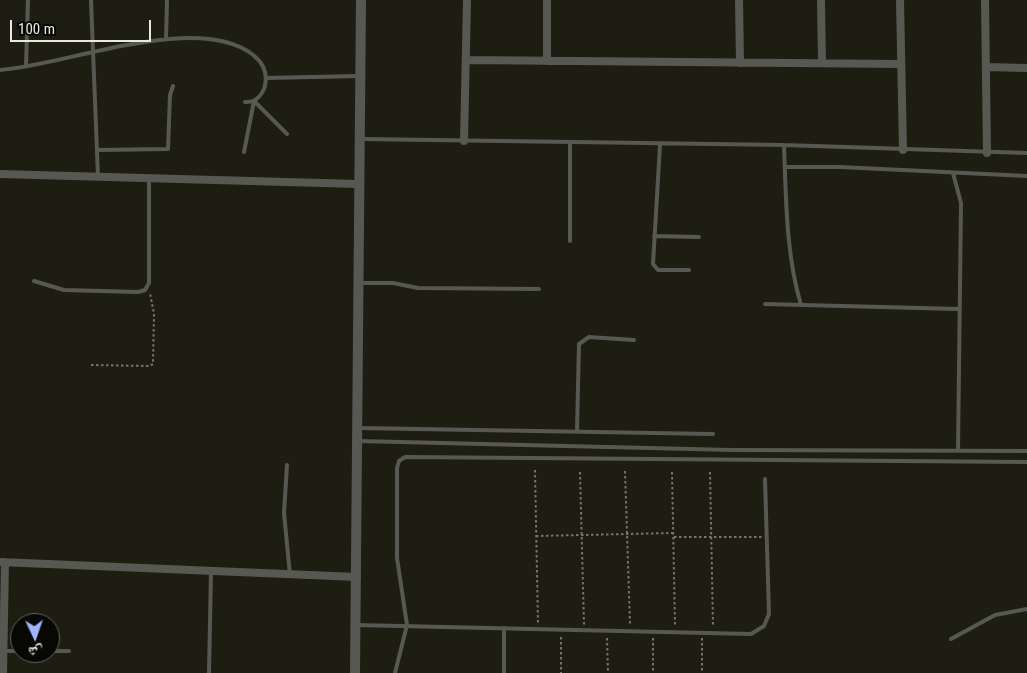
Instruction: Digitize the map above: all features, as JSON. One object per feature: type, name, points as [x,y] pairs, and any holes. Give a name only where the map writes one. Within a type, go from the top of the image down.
[{"type":"street","points":[[355,673],[358,441],[358,76],[361,0]]},
{"type":"street","points":[[464,141],[467,0]]},
{"type":"street","points":[[547,0],[547,61]]},
{"type":"street","points":[[739,0],[740,63]]},
{"type":"street","points":[[821,0],[822,64]]},
{"type":"street","points":[[900,0],[903,150]]},
{"type":"street","points":[[985,0],[987,152]]},
{"type":"street","points":[[466,60],[901,64]]},
{"type":"street","points":[[986,67],[1027,68]]},
{"type":"street","points":[[0,174],[358,184]]},
{"type":"street","points":[[3,673],[2,562],[357,577]]},
{"type":"lane","points":[[26,66],[28,0]]},
{"type":"lane","points":[[91,0],[98,176]]},
{"type":"lane","points":[[166,39],[167,0]]},
{"type":"lane","points":[[0,70],[166,39],[196,38],[237,44],[261,62],[266,78],[260,96],[254,101],[245,102]]},
{"type":"lane","points":[[266,78],[358,76]]},
{"type":"lane","points":[[96,150],[168,150],[170,95],[173,86]]},
{"type":"lane","points":[[254,101],[287,134]]},
{"type":"lane","points":[[244,152],[254,101]]},
{"type":"lane","points":[[358,139],[784,146],[1027,153]]},
{"type":"lane","points":[[570,143],[570,241]]},
{"type":"lane","points":[[660,145],[654,236],[654,268],[689,270]]},
{"type":"lane","points":[[784,146],[794,276],[801,305]]},
{"type":"lane","points":[[785,167],[840,167],[1027,176]]},
{"type":"lane","points":[[953,173],[955,188],[961,203],[958,309],[958,451]]},
{"type":"lane","points":[[34,281],[56,288],[92,291],[140,292],[148,286],[149,178]]},
{"type":"lane","points":[[654,236],[699,237]]},
{"type":"lane","points":[[358,283],[393,283],[418,288],[539,288]]},
{"type":"lane","points":[[765,304],[958,309]]},
{"type":"lane","points":[[576,432],[579,344],[589,337],[634,340]]},
{"type":"lane","points":[[358,428],[713,434]]},
{"type":"lane","points":[[358,441],[732,450],[1027,451]]},
{"type":"lane","points":[[395,673],[407,625],[397,558],[397,468],[399,461],[405,457],[1027,462]]},
{"type":"lane","points":[[287,465],[284,513],[290,574]]},
{"type":"lane","points":[[356,625],[751,634],[760,630],[766,623],[769,610],[765,479]]},
{"type":"lane","points":[[209,673],[210,571]]},
{"type":"lane","points":[[951,638],[995,615],[1027,609]]},
{"type":"lane","points":[[504,628],[504,673]]},
{"type":"lane","points":[[3,651],[10,651]]},
{"type":"lane","points":[[60,651],[70,651]]},
{"type":"path","points":[[91,365],[150,366],[153,364],[154,314],[148,286]]},
{"type":"path","points":[[535,470],[538,629]]},
{"type":"path","points":[[625,471],[631,631]]},
{"type":"path","points":[[580,472],[584,630]]},
{"type":"path","points":[[672,472],[675,633]]},
{"type":"path","points":[[710,472],[713,634]]},
{"type":"path","points":[[536,536],[627,534],[767,536]]},
{"type":"path","points":[[561,629],[561,673]]},
{"type":"path","points":[[607,631],[608,673]]},
{"type":"path","points":[[653,632],[653,673]]},
{"type":"path","points":[[702,633],[702,673]]}]
